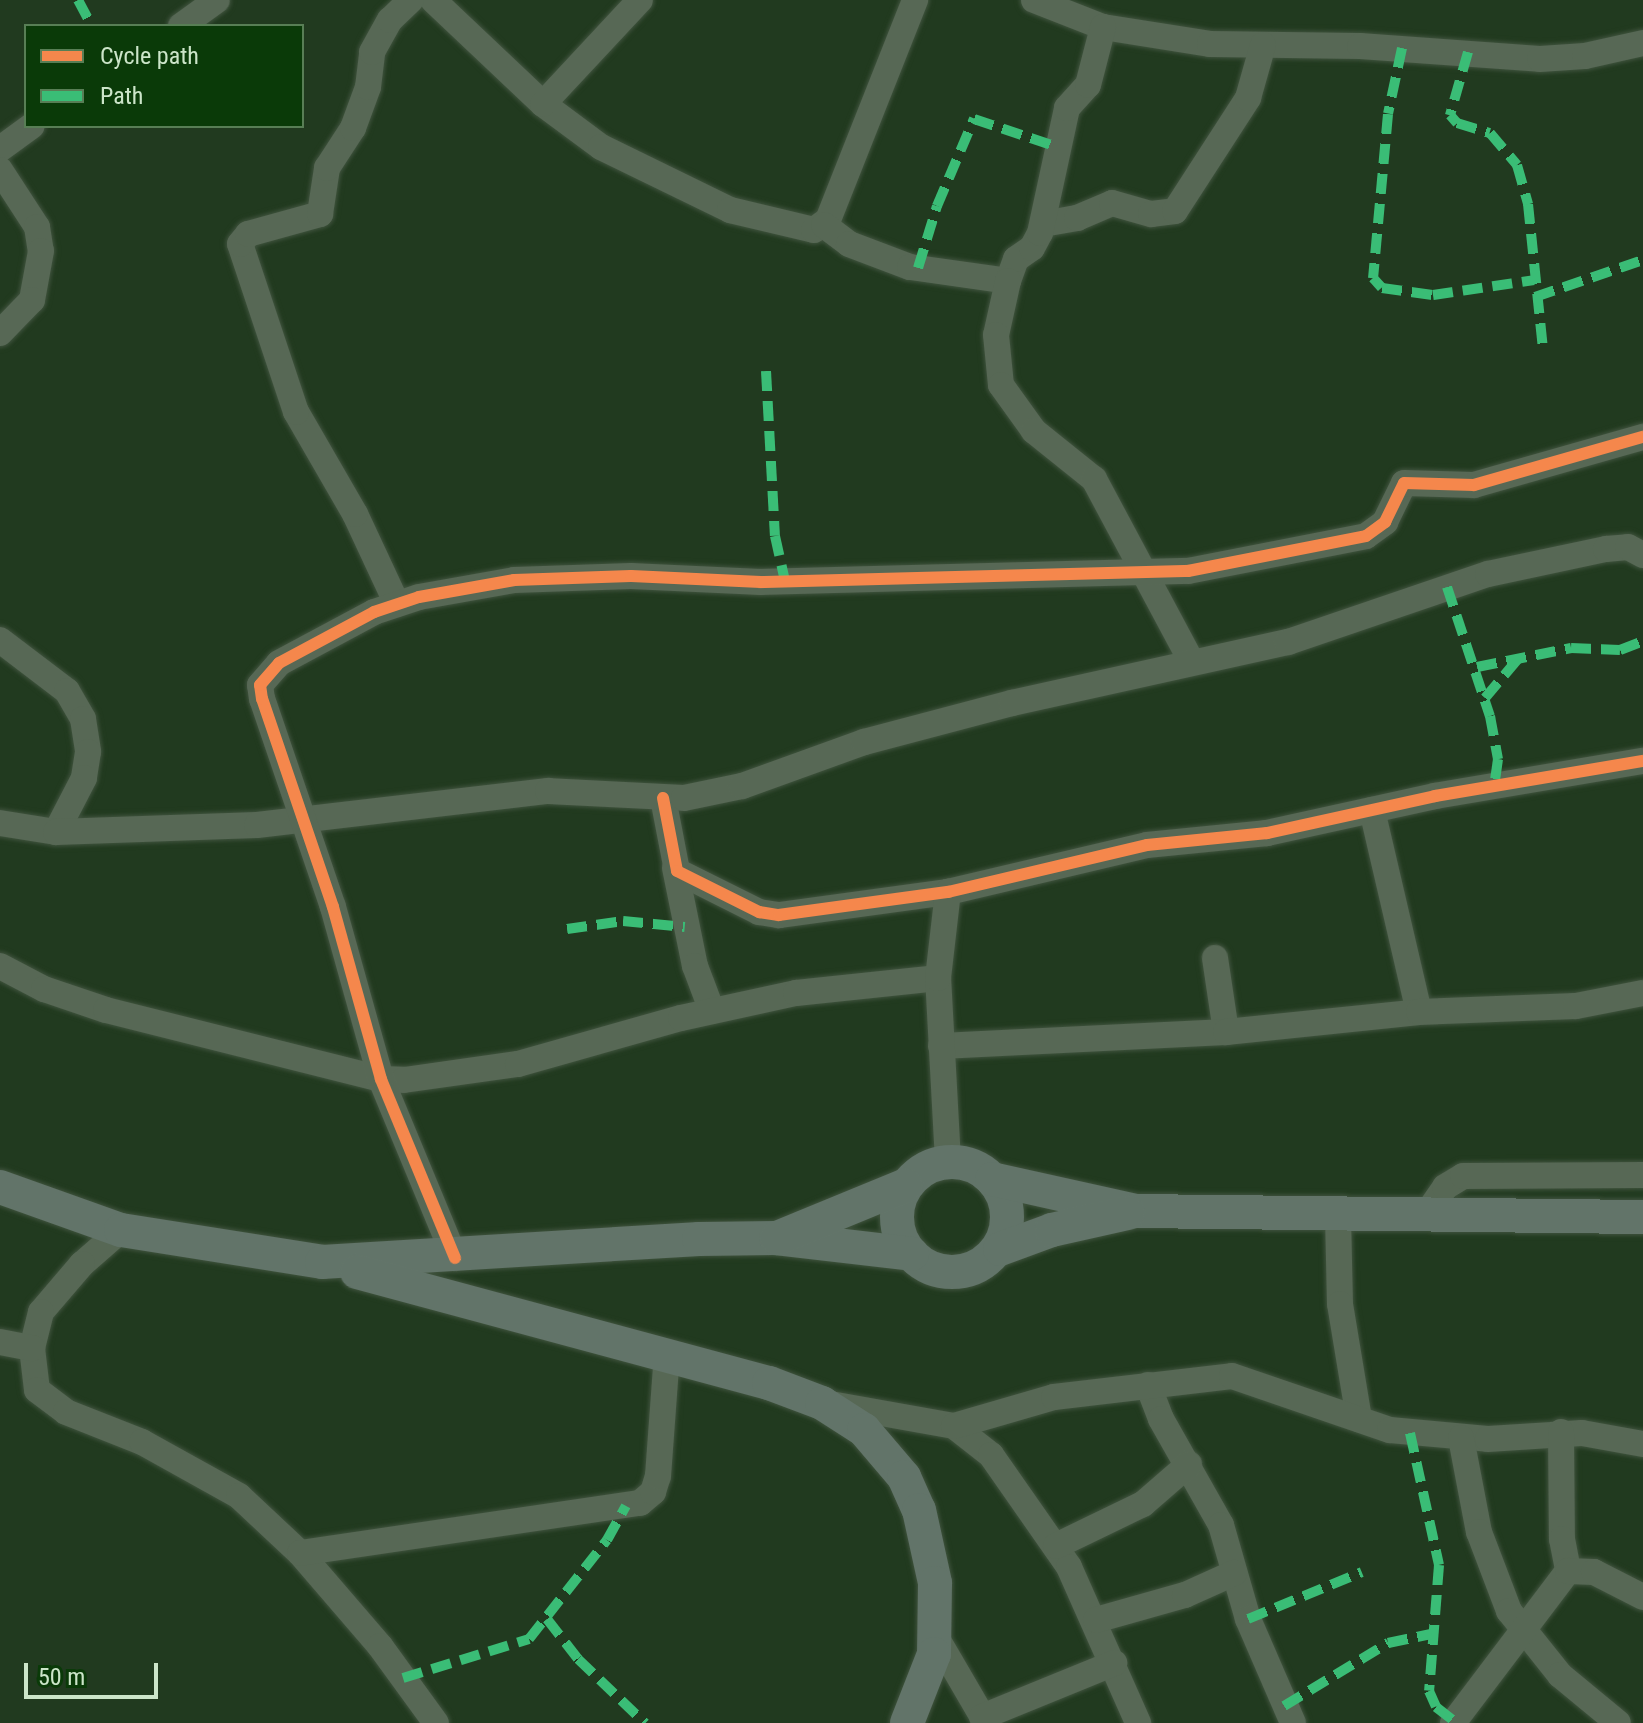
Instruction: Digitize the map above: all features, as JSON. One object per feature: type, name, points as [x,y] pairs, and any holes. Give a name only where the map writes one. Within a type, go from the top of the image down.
[{"type":"main road","points":[[776,1238],[906,1185],[924,1169],[948,1161],[972,1165],[992,1179],[1136,1211],[1338,1216],[1643,1217]]},
{"type":"main road","points":[[992,1179],[1007,1215],[1000,1249]]},
{"type":"main road","points":[[906,1185],[896,1220],[912,1254],[931,1268],[956,1271],[979,1264],[1000,1249],[1052,1230],[1136,1211]]},
{"type":"main road","points":[[0,1187],[121,1230],[322,1262],[667,1354],[822,1403],[864,1430],[904,1477],[929,1544],[936,1637],[923,1693],[907,1723]]},
{"type":"main road","points":[[322,1262],[455,1258],[776,1238],[912,1254]]},
{"type":"street","points":[[184,24],[217,0]]},
{"type":"street","points":[[397,604],[343,491],[296,412],[240,244],[248,234],[320,214],[327,168],[353,128],[368,87],[372,52],[390,20],[411,0]]},
{"type":"street","points":[[433,0],[543,104],[601,147],[696,195],[788,227],[814,230],[824,225],[915,0]]},
{"type":"street","points":[[543,104],[640,0]]},
{"type":"street","points":[[1034,0],[1103,27],[1210,44],[1540,59],[1585,56],[1643,43]]},
{"type":"street","points":[[1103,27],[1088,85],[1067,108],[1043,224],[1035,244],[1016,259],[1008,281],[996,335],[1001,385],[1034,431],[1094,479],[1116,512],[1142,575],[1191,661]]},
{"type":"street","points":[[1043,224],[1077,218],[1112,203],[1151,214],[1175,211],[1248,98],[1263,45]]},
{"type":"street","points":[[0,149],[29,128]]},
{"type":"street","points":[[0,170],[37,227],[41,251],[32,300],[0,333]]},
{"type":"street","points":[[824,225],[849,244],[910,267],[1008,281]]},
{"type":"street","points":[[455,1258],[381,1079],[260,685],[270,670],[295,652],[397,604],[489,584],[571,577],[746,582],[1142,575],[1355,540],[1385,522],[1404,483],[1447,488],[1487,483],[1643,437]]},
{"type":"street","points":[[0,823],[56,832],[186,830],[303,820],[548,791],[584,789],[663,798],[742,786],[864,742],[1191,661],[1288,642],[1488,574],[1639,548]]},
{"type":"street","points":[[0,640],[60,684],[83,719],[88,752],[84,778],[56,832]]},
{"type":"street","points":[[675,868],[759,912],[779,915],[948,892],[1147,845],[1267,833],[1372,810],[1643,761]]},
{"type":"street","points":[[663,798],[695,966],[712,1011]]},
{"type":"street","points":[[1372,810],[1419,1012]]},
{"type":"street","points":[[948,892],[938,978],[948,1161]]},
{"type":"street","points":[[1215,958],[1226,1032]]},
{"type":"street","points":[[0,966],[44,989],[106,1010],[381,1079],[449,1076],[518,1064],[712,1011],[821,988],[938,978]]},
{"type":"street","points":[[941,1046],[1226,1032],[1419,1012],[1576,1006],[1643,993]]},
{"type":"street","points":[[1425,1216],[1445,1187],[1463,1176],[1643,1175]]},
{"type":"street","points":[[1338,1216],[1340,1304],[1359,1419]]},
{"type":"street","points":[[121,1230],[48,1303],[37,1322],[32,1348],[33,1382],[40,1394],[223,1486],[300,1553],[380,1646],[436,1723]]},
{"type":"street","points":[[0,1342],[32,1348]]},
{"type":"street","points":[[300,1553],[640,1503],[653,1492],[658,1476],[667,1354]]},
{"type":"street","points":[[822,1403],[954,1426],[1054,1397],[1148,1385],[1249,1378],[1390,1430],[1461,1438],[1561,1432],[1643,1444]]},
{"type":"street","points":[[1148,1385],[1221,1525],[1248,1619],[1293,1723]]},
{"type":"street","points":[[954,1426],[1003,1467],[1056,1546],[1096,1620],[1138,1723]]},
{"type":"street","points":[[1453,1723],[1568,1571],[1562,1539],[1561,1432]]},
{"type":"street","points":[[1461,1438],[1479,1532],[1497,1584],[1522,1630],[1580,1694],[1618,1723]]},
{"type":"street","points":[[1056,1546],[1143,1504],[1189,1464]]},
{"type":"street","points":[[1568,1571],[1594,1572],[1643,1597]]},
{"type":"street","points":[[1096,1620],[1185,1595],[1234,1573]]},
{"type":"street","points":[[936,1637],[984,1720],[1114,1663]]},
{"type":"marked path","points":[[78,0],[91,24]]},
{"type":"marked path","points":[[1402,48],[1388,114],[1373,278],[1382,288],[1433,295],[1534,280]]},
{"type":"marked path","points":[[1468,52],[1450,115],[1457,123],[1490,133],[1517,165],[1528,204],[1543,349]]},
{"type":"marked path","points":[[918,268],[937,206],[974,119],[1057,147]]},
{"type":"marked path","points":[[1535,297],[1643,260]]},
{"type":"marked path","points":[[766,371],[775,536],[785,581]]},
{"type":"marked path","points":[[1447,587],[1490,716],[1498,759],[1494,788]]},
{"type":"marked path","points":[[1477,667],[1571,648],[1620,650],[1643,641]]},
{"type":"marked path","points":[[1485,698],[1518,659]]},
{"type":"marked path","points":[[567,929],[623,921],[685,927]]},
{"type":"marked path","points":[[1410,1433],[1439,1565],[1429,1691],[1436,1707],[1454,1721]]},
{"type":"marked path","points":[[403,1678],[529,1639],[607,1540],[626,1506]]},
{"type":"marked path","points":[[1248,1619],[1362,1572]]},
{"type":"marked path","points":[[547,1619],[578,1659],[645,1723]]},
{"type":"marked path","points":[[1284,1706],[1388,1643],[1431,1634]]},
{"type":"cycle path","points":[[455,1258],[381,1079],[333,907],[262,699],[260,685],[279,663],[374,612],[419,597],[514,580],[631,576],[761,582],[1188,571],[1366,536],[1385,522],[1404,483],[1474,485],[1643,437]]},
{"type":"cycle path","points":[[663,798],[677,871],[759,912],[779,915],[948,892],[1147,845],[1267,833],[1435,796],[1643,761]]}]
